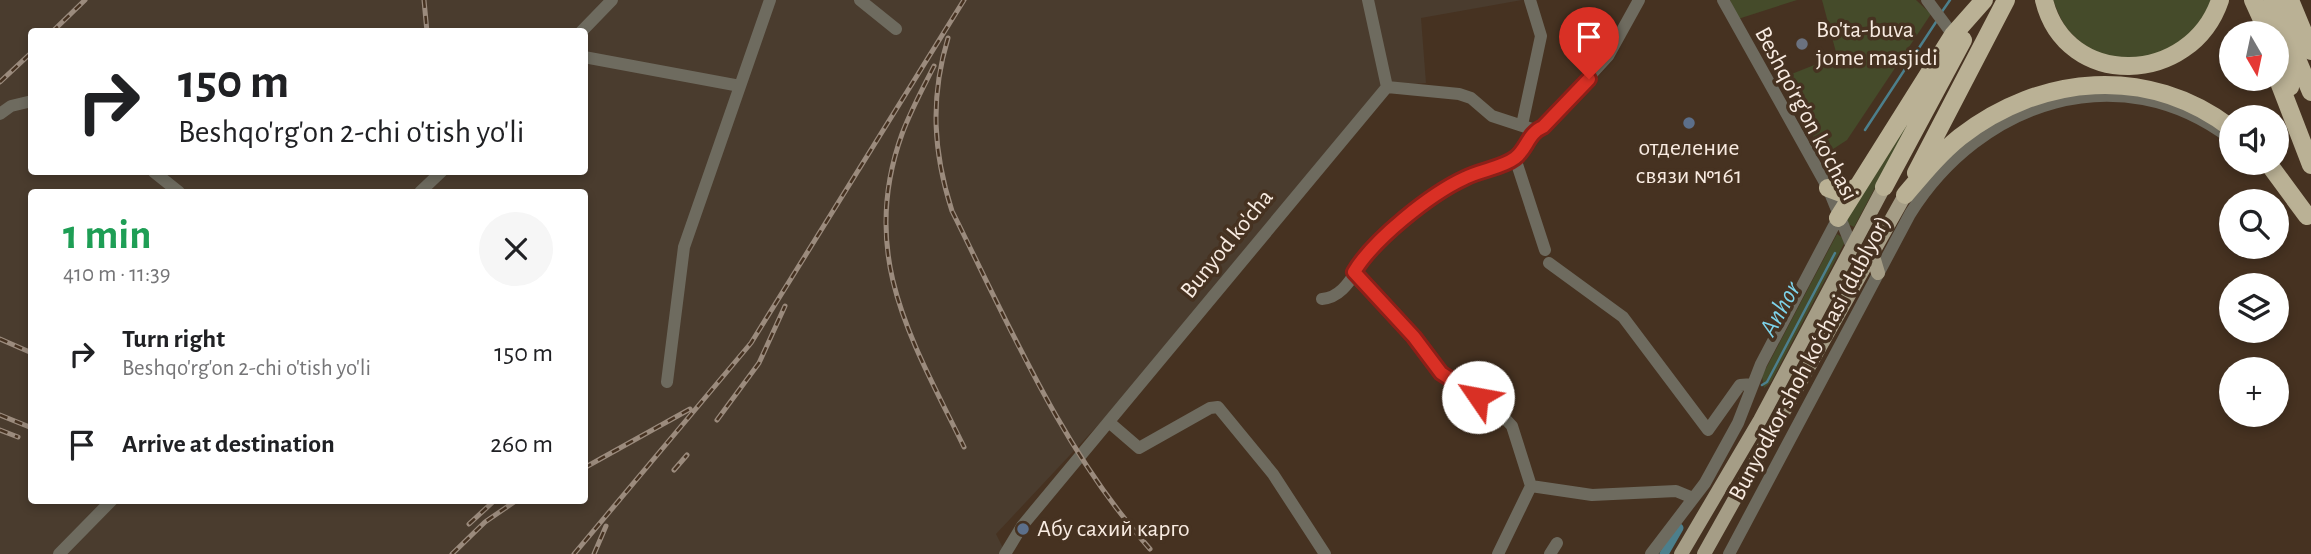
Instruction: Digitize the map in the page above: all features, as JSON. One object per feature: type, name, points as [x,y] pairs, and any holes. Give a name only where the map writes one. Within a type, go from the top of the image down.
[{"type":"highway","points":[[1838,218],[1950,29],[1984,0]]},
{"type":"highway","points":[[1884,187],[1984,0]]},
{"type":"highway","points":[[1919,191],[2006,0]]},
{"type":"highway","points":[[2044,0],[2054,23],[2076,48],[2101,61],[2141,66],[2186,50],[2208,26],[2220,0]]},
{"type":"highway","points":[[2253,0],[2262,21]]},
{"type":"highway","points":[[2272,0],[2311,92]]},
{"type":"highway","points":[[2292,5],[2294,53],[2311,135]]},
{"type":"highway","points":[[1919,191],[1945,150],[1971,129],[2028,98],[2063,88],[2106,83],[2154,89],[2192,104],[2219,121]]},
{"type":"highway","points":[[2280,91],[2311,165]]},
{"type":"highway","points":[[2277,175],[2309,219]]},
{"type":"highway","points":[[1828,188],[1843,194],[1860,184]]},
{"type":"main road","points":[[1681,554],[1720,492],[1884,187]]},
{"type":"main road","points":[[1703,554],[1872,253],[1919,191]]},
{"type":"main road","points":[[1872,253],[1878,273]]},
{"type":"street","points":[[586,28],[612,0]]},
{"type":"street","points":[[667,382],[684,247],[770,0]]},
{"type":"street","points":[[860,0],[896,29]]},
{"type":"street","points":[[1368,0],[1387,87],[1458,94],[1471,98],[1492,116],[1535,130]]},
{"type":"street","points":[[1522,125],[1541,36],[1530,0]]},
{"type":"street","points":[[1322,299],[1332,298],[1354,276],[1365,258],[1427,202],[1463,178],[1515,158],[1535,130],[1543,127],[1608,56],[1639,0]]},
{"type":"street","name":"Beshqo'rg'on ko'chasi","points":[[1723,0],[1828,188],[1838,218],[1850,236],[1852,247]]},
{"type":"street","points":[[1929,2],[1950,29]]},
{"type":"street","points":[[588,58],[740,86]]},
{"type":"street","name":"Bunyod ko'cha","points":[[1005,554],[1021,526],[1110,423],[1387,87]]},
{"type":"street","name":"Bunyodkor shoh koʻchasi (dublyor)","points":[[1729,554],[1919,191],[1963,150],[1994,129],[2034,108],[2072,98],[2121,95],[2166,105],[2196,116],[2219,131]]},
{"type":"street","points":[[0,114],[11,106],[28,102]]},
{"type":"street","points":[[1515,158],[1547,257],[1623,317],[1708,430],[1740,385],[1753,384]]},
{"type":"street","points":[[157,175],[175,189]]},
{"type":"street","points":[[423,189],[438,175]]},
{"type":"street","points":[[2268,175],[2309,219]]},
{"type":"street","name":"Bunyodkor shoh koʻchasi (dublyor)","points":[[1651,554],[1705,483],[1738,423],[1753,384],[1805,277],[1838,218]]},
{"type":"street","points":[[1354,276],[1414,337],[1441,373],[1495,408],[1512,426],[1531,486],[1500,553]]},
{"type":"street","points":[[1110,423],[1139,448],[1210,408],[1218,407],[1273,474],[1325,554]]},
{"type":"street","points":[[1531,486],[1592,495],[1676,491],[1693,498]]},
{"type":"street","points":[[60,554],[108,504]]},
{"type":"shaded area","points":[[0,0],[1522,0],[1421,18],[1426,83],[1386,86],[1144,376],[996,534],[1006,554],[0,554]]},
{"type":"green space","points":[[1730,0],[1797,0],[1738,19]]},
{"type":"green space","points":[[1822,0],[1916,0],[1931,14],[1847,140],[1824,155],[1779,79],[1837,56]]},
{"type":"green space","points":[[2053,0],[2214,0],[2203,19],[2188,35],[2170,48],[2130,59],[2109,56],[2089,48],[2068,29]]},
{"type":"green space","points":[[1928,89],[1854,227],[1844,222]]},
{"type":"green space","points":[[1837,234],[1846,240],[1771,382],[1764,388],[1762,376]]},
{"type":"waterway","name":"Anhor","points":[[1941,13],[1950,0]]},
{"type":"waterway","name":"Anhor","points":[[1865,130],[1936,22]]},
{"type":"waterway","name":"Anhor","points":[[1762,385],[1767,382],[1835,253]]},
{"type":"waterway","name":"Anhor","points":[[1664,554],[1679,528]]},
{"type":"railway","points":[[56,28],[85,0]]},
{"type":"railway","points":[[424,0],[427,28]]},
{"type":"railway","points":[[574,554],[751,343],[964,0]]},
{"type":"railway","points":[[948,38],[938,82],[936,125],[941,168],[952,211],[1017,343],[1064,430],[1119,511],[1150,549]]},
{"type":"railway","points":[[0,82],[28,56]]},
{"type":"railway","points":[[934,66],[902,134],[890,178],[886,219],[889,258],[897,296],[910,333],[964,447]]},
{"type":"railway","points":[[717,420],[759,363],[785,306]]},
{"type":"railway","points":[[0,339],[28,351]]},
{"type":"railway","points":[[588,466],[690,409]]},
{"type":"railway","points":[[0,415],[28,426]]},
{"type":"railway","points":[[0,430],[18,437]]},
{"type":"railway","points":[[674,470],[687,455]]},
{"type":"railway","points":[[469,524],[491,504]]},
{"type":"railway","points":[[452,554],[485,522],[511,504]]},
{"type":"railway","points":[[594,554],[606,526]]},
{"type":"place","name":"Bo'ta-buva jome masjidi","points":[[1802,44]]},
{"type":"place","name":"отделение связи №161","points":[[1689,123]]},
{"type":"place","name":"Абу сахий карго","points":[[1023,529]]},
{"type":"route","points":[[1478,397],[1441,373],[1414,337],[1354,276],[1354,272],[1387,236],[1427,202],[1463,178],[1515,158],[1535,130],[1543,127],[1589,79]]}]
